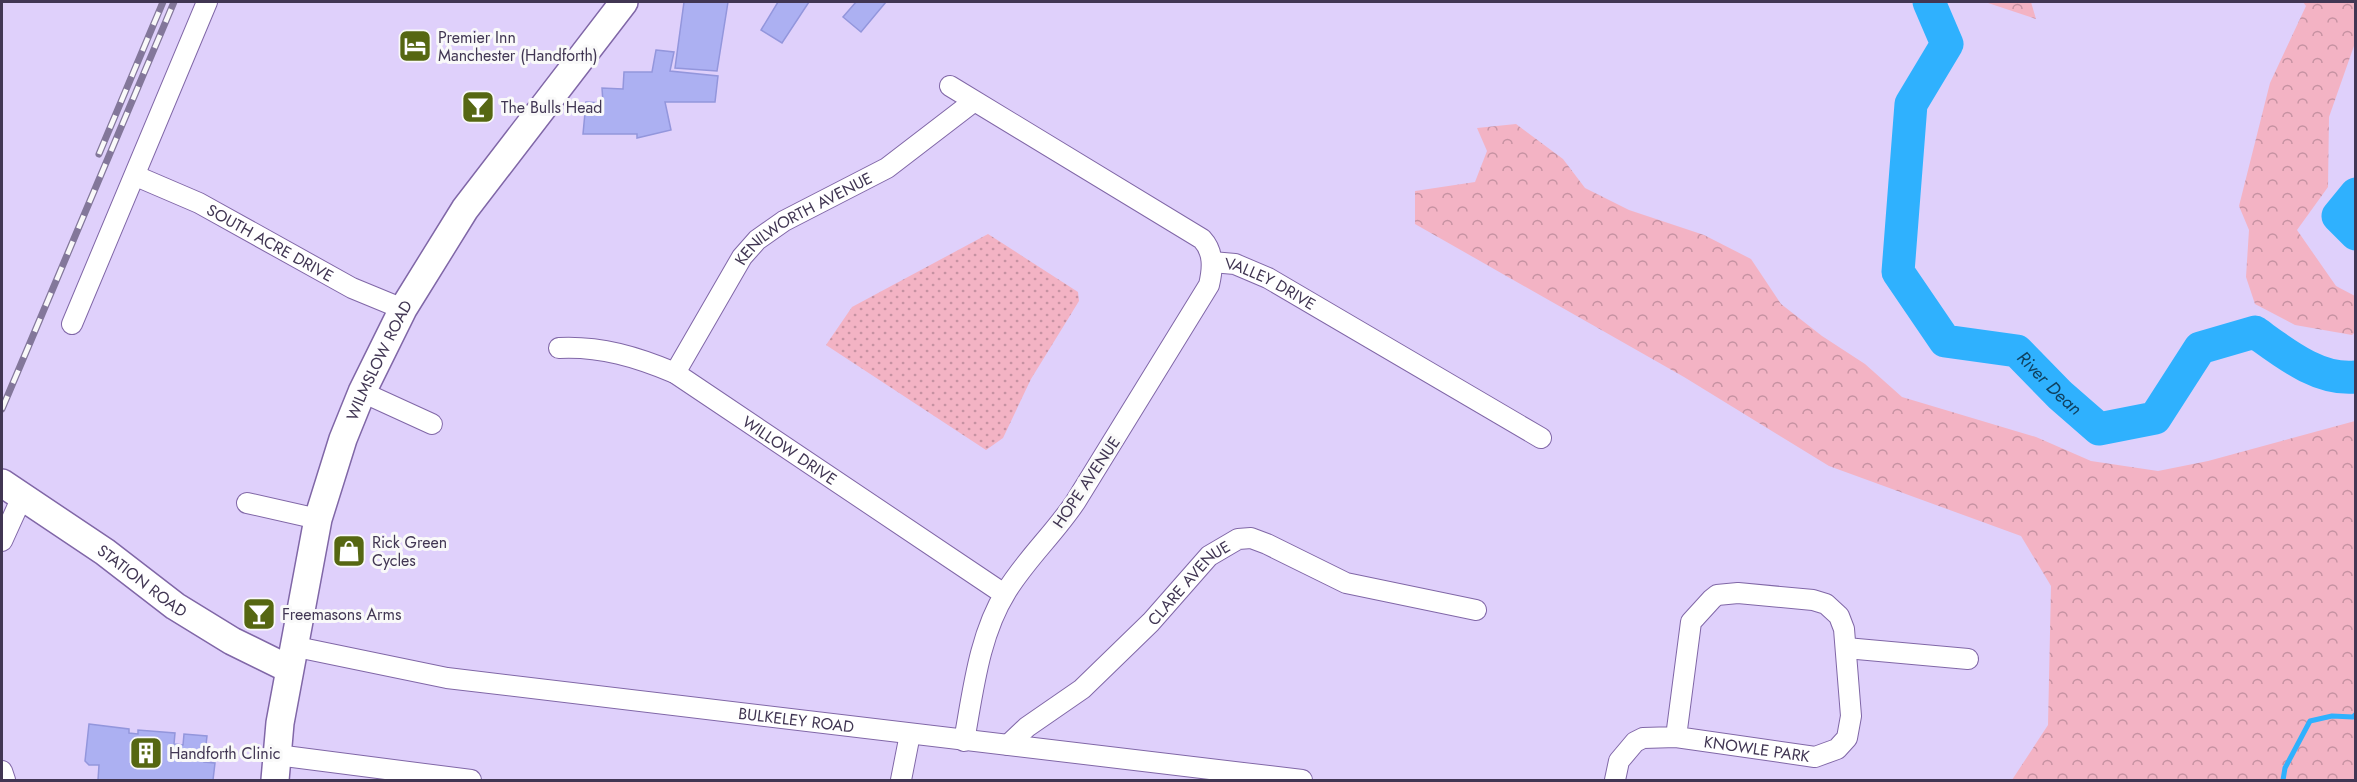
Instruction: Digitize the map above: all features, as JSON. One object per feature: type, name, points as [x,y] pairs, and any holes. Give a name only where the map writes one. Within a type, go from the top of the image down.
[{"type":"street","points":[[72,324],[207,2]]},
{"type":"street","name":"WILMSLOW ROAD","points":[[276,768],[291,658],[318,519],[343,439],[362,392],[403,309],[465,209],[624,2]]},
{"type":"street","name":"VALLEY DRIVE","points":[[950,86],[1202,239],[1210,251],[1212,262],[1235,264],[1260,273],[1541,438]]},
{"type":"street","name":"KENILWORTH AVENUE","points":[[675,373],[742,257],[757,240],[784,221],[887,168],[973,102]]},
{"type":"street","name":"SOUTH ACRE DRIVE","points":[[136,176],[199,203],[352,288],[403,309]]},
{"type":"street","name":"HOPE AVENUE","points":[[964,741],[981,655],[1004,594],[1024,564],[1064,520],[1076,501],[1209,285],[1212,262]]},
{"type":"street","name":"WILLOW DRIVE","points":[[560,348],[582,347],[616,352],[643,359],[675,373],[1004,594]]},
{"type":"street","points":[[362,392],[432,425]]},
{"type":"street","points":[[2,541],[9,488]]},
{"type":"street","name":"STATION ROAD","points":[[9,488],[105,552],[175,606],[232,641],[291,658]]},
{"type":"street","points":[[247,504],[318,519]]},
{"type":"street","name":"CLARE AVENUE","points":[[1008,745],[1027,727],[1082,689],[1151,622],[1209,556],[1238,539],[1251,538],[1267,544],[1346,583],[1476,610]]},
{"type":"street","name":"KNOWLE PARK","points":[[1615,780],[1619,761],[1635,742],[1643,738],[1676,737],[1815,757],[1832,752],[1847,738],[1850,728],[1846,648],[1839,616],[1826,604],[1813,600],[1738,593],[1717,595],[1704,605],[1692,622],[1676,737]]},
{"type":"street","points":[[1846,648],[1968,659]]},
{"type":"street","name":"BULKELEY ROAD","points":[[291,658],[1302,780]]},
{"type":"street","points":[[900,780],[909,734]]},
{"type":"street","points":[[276,768],[471,780]]},
{"type":"street","points":[[2,771],[5,780]]},
{"type":"green space","points":[[1985,2],[2031,2],[2036,19]]},
{"type":"green space","points":[[2303,2],[2355,2],[2355,43],[2329,117],[2328,187],[2297,230],[2336,286],[2355,296],[2355,332],[2352,335],[2295,325],[2255,304],[2246,277],[2249,230],[2239,206],[2270,83],[2306,6]]},
{"type":"green space","points":[[1516,124],[1563,159],[1585,188],[1629,210],[1704,235],[1751,259],[1781,304],[1822,336],[1865,364],[1902,397],[2036,437],[2091,461],[2158,471],[2208,461],[2355,421],[2355,780],[2012,780],[2048,725],[2051,586],[2021,536],[1829,466],[1684,377],[1415,224],[1415,191],[1475,182],[1487,151],[1477,128]]},
{"type":"green space","points":[[988,234],[1078,292],[1079,301],[1031,379],[1003,438],[986,450],[826,345],[852,307]]},
{"type":"building","points":[[684,2],[728,2],[717,71],[675,68]]},
{"type":"building","points":[[778,2],[809,2],[782,43],[761,30]]},
{"type":"building","points":[[856,2],[886,2],[861,32],[843,17]]},
{"type":"building","points":[[656,50],[674,52],[670,71],[718,76],[715,102],[665,102],[671,130],[637,138],[637,134],[583,134],[586,102],[603,103],[602,88],[623,89],[624,72],[652,72]]},
{"type":"building","name":"Handforth Clinic","points":[[89,724],[129,729],[129,733],[138,734],[138,730],[175,733],[174,744],[183,745],[184,734],[207,736],[204,762],[215,763],[213,780],[98,780],[99,765],[89,765],[85,761]]},
{"type":"waterway","name":"River Dean","points":[[1929,2],[1947,44],[1911,104],[1898,272],[1945,341],[2017,351],[2060,395],[2099,429],[2155,418],[2200,348],[2255,332],[2289,356],[2315,370],[2342,377],[2356,377]]},
{"type":"waterway","name":"River Dean","points":[[2356,194],[2338,216],[2356,234]]},
{"type":"waterway","points":[[2283,780],[2285,768],[2310,721],[2332,716],[2353,717],[2356,714]]},
{"type":"railway","points":[[99,154],[163,2]]},
{"type":"railway","points":[[2,409],[174,2]]},
{"type":"place","name":"Premier Inn Manchester (Handforth)","points":[[415,46]]},
{"type":"place","name":"The Bulls Head","points":[[478,107]]},
{"type":"place","name":"Rick Green Cycles","points":[[349,551]]},
{"type":"place","name":"Freemasons Arms","points":[[259,614]]},
{"type":"place","name":"Handforth Clinic","points":[[146,753]]}]
